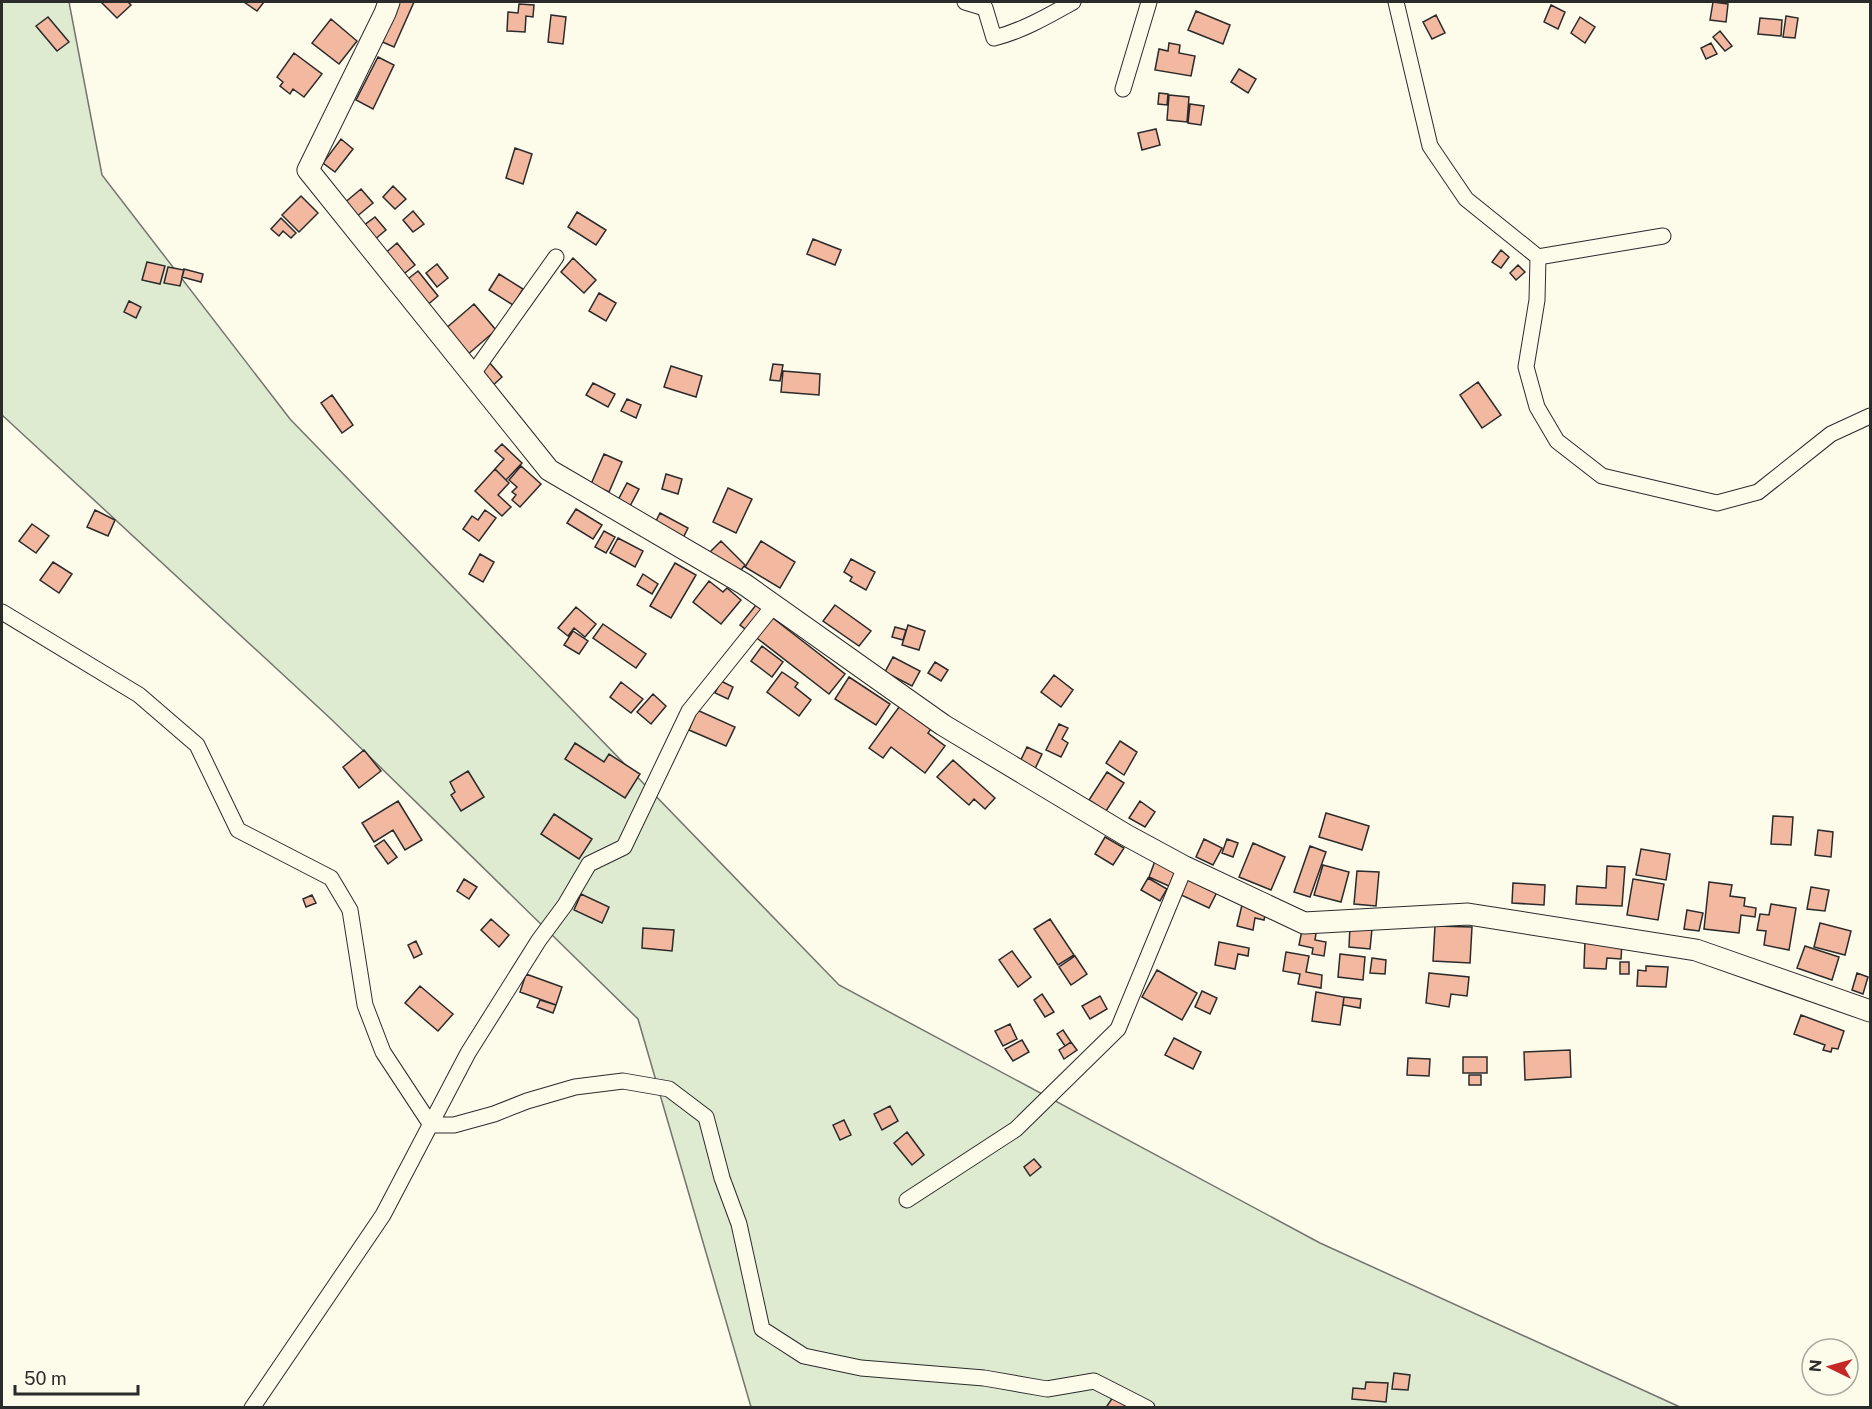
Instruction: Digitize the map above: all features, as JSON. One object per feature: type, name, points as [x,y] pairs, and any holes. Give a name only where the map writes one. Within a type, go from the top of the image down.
[{"type":"street","points":[[389,2],[308,170],[549,470],[744,584],[943,725],[1126,835],[1185,867],[1304,923],[1468,914],[1696,950],[1870,1011]]},
{"type":"street","points":[[965,2],[985,8],[994,38],[1012,33],[1073,2]]},
{"type":"street","points":[[1123,88],[1149,2]]},
{"type":"street","points":[[1396,2],[1430,146],[1466,199],[1538,257],[1663,236]]},
{"type":"street","points":[[472,375],[556,257]]},
{"type":"street","points":[[1538,257],[1537,300],[1526,367],[1537,407],[1557,441],[1602,476],[1718,503],[1758,492],[1831,434],[1870,416]]},
{"type":"street","points":[[252,1407],[383,1215],[468,1053],[539,940],[565,905],[589,864],[624,847],[689,711],[774,605]]},
{"type":"street","points":[[2,612],[139,695],[197,746],[238,830],[331,878],[350,910],[365,1005],[383,1053],[431,1125]]},
{"type":"street","points":[[907,1200],[1016,1129],[1118,1029],[1185,867]]},
{"type":"street","points":[[431,1125],[454,1125],[575,1087],[623,1081],[669,1089],[706,1117],[722,1178],[739,1224],[762,1329],[804,1356],[861,1368],[984,1378],[1047,1389],[1094,1381],[1147,1407]]},
{"type":"green space","points":[[2,2],[69,2],[102,175],[290,419],[839,985],[1320,1243],[1680,1407],[751,1407],[638,1019],[331,719],[2,415]]},
{"type":"building","points":[[101,2],[128,2],[131,5],[117,18]]},
{"type":"building","points":[[244,2],[264,2],[257,11]]},
{"type":"building","points":[[394,2],[414,2],[394,47],[378,40]]},
{"type":"building","points":[[1713,2],[1728,4],[1726,22],[1710,20]]},
{"type":"building","points":[[519,4],[534,5],[533,17],[526,16],[525,32],[507,31],[508,12],[518,13]]},
{"type":"building","points":[[1551,5],[1565,12],[1558,29],[1544,22]]},
{"type":"building","points":[[1196,11],[1230,25],[1223,44],[1188,30]]},
{"type":"building","points":[[551,15],[566,17],[563,44],[548,42]]},
{"type":"building","points":[[1436,15],[1445,33],[1432,39],[1423,22]]},
{"type":"building","points":[[1786,16],[1798,18],[1795,38],[1783,37]]},
{"type":"building","points":[[48,17],[69,42],[57,51],[36,26]]},
{"type":"building","points":[[1580,17],[1595,27],[1585,43],[1571,33]]},
{"type":"building","points":[[1760,18],[1782,20],[1781,36],[1758,34]]},
{"type":"building","points":[[331,19],[357,41],[339,64],[312,43]]},
{"type":"building","points":[[1720,31],[1732,46],[1725,51],[1713,37]]},
{"type":"building","points":[[1169,43],[1180,45],[1179,53],[1195,56],[1191,76],[1155,70],[1159,49],[1168,51]]},
{"type":"building","points":[[1711,43],[1717,54],[1706,59],[1701,48]]},
{"type":"building","points":[[294,53],[322,74],[304,97],[293,89],[290,94],[280,86],[283,82],[277,77]]},
{"type":"building","points":[[378,57],[394,65],[373,109],[356,100]]},
{"type":"building","points":[[1239,69],[1256,79],[1248,93],[1231,82]]},
{"type":"building","points":[[1159,93],[1168,94],[1167,105],[1158,104]]},
{"type":"building","points":[[1169,95],[1189,97],[1187,122],[1167,120]]},
{"type":"building","points":[[1190,104],[1204,106],[1201,125],[1188,123]]},
{"type":"building","points":[[1156,129],[1160,145],[1142,150],[1138,133]]},
{"type":"building","points":[[341,139],[353,149],[335,172],[323,163]]},
{"type":"building","points":[[515,148],[532,154],[523,184],[506,178]]},
{"type":"building","points":[[393,186],[406,199],[395,209],[383,197]]},
{"type":"building","points":[[361,189],[373,203],[355,218],[343,204]]},
{"type":"building","points":[[301,196],[318,213],[299,232],[282,215]]},
{"type":"building","points":[[413,211],[424,224],[413,232],[403,220]]},
{"type":"building","points":[[577,212],[606,230],[596,245],[568,227]]},
{"type":"building","points":[[375,217],[386,230],[374,240],[363,226]]},
{"type":"building","points":[[281,218],[296,233],[291,238],[283,231],[279,236],[271,229]]},
{"type":"building","points":[[813,239],[841,250],[835,265],[807,254]]},
{"type":"building","points":[[397,243],[415,265],[400,277],[383,255]]},
{"type":"building","points":[[1501,250],[1509,257],[1501,268],[1492,262]]},
{"type":"building","points":[[573,258],[596,280],[584,293],[561,272]]},
{"type":"building","points":[[147,262],[165,266],[160,284],[142,280]]},
{"type":"building","points":[[437,264],[448,278],[437,287],[426,273]]},
{"type":"building","points":[[1518,265],[1525,272],[1516,280],[1510,273]]},
{"type":"building","points":[[168,267],[184,270],[180,286],[164,283]]},
{"type":"building","points":[[184,269],[203,274],[201,282],[182,277]]},
{"type":"building","points":[[418,271],[438,296],[425,307],[404,282]]},
{"type":"building","points":[[499,274],[523,289],[513,305],[489,290]]},
{"type":"building","points":[[599,293],[616,303],[606,321],[589,311]]},
{"type":"building","points":[[129,301],[141,307],[136,318],[124,312]]},
{"type":"building","points":[[474,304],[496,330],[466,356],[444,330]]},
{"type":"building","points":[[488,361],[502,377],[490,388],[476,372]]},
{"type":"building","points":[[773,364],[783,365],[780,381],[770,380]]},
{"type":"building","points":[[671,366],[702,376],[696,397],[664,387]]},
{"type":"building","points":[[783,371],[820,374],[819,395],[781,392]]},
{"type":"building","points":[[1478,382],[1501,415],[1482,428],[1460,395]]},
{"type":"building","points":[[593,383],[615,394],[608,407],[586,395]]},
{"type":"building","points":[[332,395],[353,425],[342,433],[321,403]]},
{"type":"building","points":[[627,399],[641,405],[636,418],[621,411]]},
{"type":"building","points":[[502,444],[522,463],[506,480],[495,469],[504,459],[495,451]]},
{"type":"building","points":[[604,454],[622,462],[609,492],[591,484]]},
{"type":"building","points":[[521,466],[541,484],[520,507],[512,500],[516,495],[512,492],[517,487],[509,480]]},
{"type":"building","points":[[495,469],[509,483],[498,495],[511,507],[502,516],[475,491]]},
{"type":"building","points":[[666,474],[682,479],[678,494],[662,489]]},
{"type":"building","points":[[627,483],[639,489],[629,508],[617,502]]},
{"type":"building","points":[[728,488],[752,499],[736,533],[713,522]]},
{"type":"building","points":[[576,509],[602,525],[593,539],[567,523]]},
{"type":"building","points":[[95,510],[115,520],[108,536],[87,527]]},
{"type":"building","points":[[485,510],[496,518],[479,541],[463,529],[472,516],[478,520]]},
{"type":"building","points":[[660,513],[688,528],[681,542],[653,527]]},
{"type":"building","points":[[32,524],[49,536],[36,553],[19,541]]},
{"type":"building","points":[[604,531],[615,537],[606,553],[595,547]]},
{"type":"building","points":[[618,538],[643,551],[635,567],[610,553]]},
{"type":"building","points":[[721,541],[745,565],[741,570],[707,555]]},
{"type":"building","points":[[761,541],[795,562],[780,588],[745,567]]},
{"type":"building","points":[[480,554],[494,562],[483,582],[469,574]]},
{"type":"building","points":[[851,559],[875,572],[866,590],[850,581],[852,577],[844,572]]},
{"type":"building","points":[[53,562],[72,574],[59,593],[40,580]]},
{"type":"building","points":[[675,563],[696,575],[671,618],[650,606]]},
{"type":"building","points":[[643,574],[658,584],[652,594],[637,585]]},
{"type":"building","points":[[709,581],[723,592],[727,588],[741,600],[721,624],[693,602]]},
{"type":"building","points":[[756,605],[845,674],[829,694],[740,625]]},
{"type":"building","points":[[835,605],[871,631],[859,646],[823,621]]},
{"type":"building","points":[[576,607],[596,624],[585,637],[574,628],[568,636],[558,628]]},
{"type":"building","points":[[603,624],[646,654],[636,668],[593,638]]},
{"type":"building","points":[[908,625],[925,631],[919,650],[902,645]]},
{"type":"building","points":[[895,627],[906,630],[903,640],[892,637]]},
{"type":"building","points":[[573,631],[588,641],[579,654],[564,645]]},
{"type":"building","points":[[762,646],[783,662],[772,677],[751,661]]},
{"type":"building","points":[[893,657],[920,671],[912,686],[885,672]]},
{"type":"building","points":[[935,662],[948,670],[941,681],[928,673]]},
{"type":"building","points":[[782,672],[798,683],[795,687],[811,700],[799,716],[767,692]]},
{"type":"building","points":[[1054,675],[1073,690],[1061,707],[1041,692]]},
{"type":"building","points":[[849,677],[890,704],[876,725],[835,699]]},
{"type":"building","points":[[721,681],[733,687],[728,699],[715,693]]},
{"type":"building","points":[[621,682],[643,699],[631,713],[610,697]]},
{"type":"building","points":[[653,694],[666,706],[651,724],[637,712]]},
{"type":"building","points":[[902,703],[933,726],[928,733],[945,746],[925,773],[891,747],[883,758],[869,748]]},
{"type":"building","points":[[697,710],[735,727],[726,746],[689,730]]},
{"type":"building","points":[[1059,724],[1068,728],[1062,739],[1068,743],[1061,757],[1046,750]]},
{"type":"building","points":[[1120,741],[1137,752],[1124,775],[1106,763]]},
{"type":"building","points":[[575,743],[604,762],[609,754],[640,774],[625,798],[565,759]]},
{"type":"building","points":[[1027,747],[1042,754],[1033,773],[1018,766]]},
{"type":"building","points":[[364,750],[381,771],[359,788],[343,767]]},
{"type":"building","points":[[953,760],[995,798],[985,809],[974,799],[969,805],[937,777]]},
{"type":"building","points":[[468,771],[484,797],[461,811],[451,795],[455,792],[450,782]]},
{"type":"building","points":[[1107,772],[1124,783],[1106,811],[1089,800]]},
{"type":"building","points":[[398,801],[422,840],[405,850],[393,830],[374,842],[362,823]]},
{"type":"building","points":[[1140,801],[1155,812],[1145,827],[1129,818]]},
{"type":"building","points":[[1326,813],[1369,826],[1362,850],[1319,837]]},
{"type":"building","points":[[554,814],[592,839],[579,859],[541,834]]},
{"type":"building","points":[[1773,816],[1793,817],[1791,845],[1771,844]]},
{"type":"building","points":[[1818,830],[1833,832],[1831,857],[1815,855]]},
{"type":"building","points":[[1105,837],[1124,848],[1113,865],[1095,854]]},
{"type":"building","points":[[1204,839],[1222,848],[1213,865],[1196,857]]},
{"type":"building","points":[[1227,839],[1238,843],[1233,857],[1222,853]]},
{"type":"building","points":[[384,840],[397,857],[388,864],[375,846]]},
{"type":"building","points":[[1253,843],[1285,857],[1271,890],[1239,877]]},
{"type":"building","points":[[1310,846],[1326,852],[1310,897],[1294,892]]},
{"type":"building","points":[[1641,849],[1670,854],[1666,880],[1636,875]]},
{"type":"building","points":[[1155,861],[1177,871],[1171,887],[1149,877]]},
{"type":"building","points":[[1323,865],[1349,872],[1341,902],[1314,895]]},
{"type":"building","points":[[1607,866],[1625,867],[1622,906],[1576,904],[1577,886],[1606,888]]},
{"type":"building","points":[[1357,871],[1379,872],[1376,906],[1354,904]]},
{"type":"building","points":[[1188,876],[1218,890],[1209,908],[1179,894]]},
{"type":"building","points":[[1148,878],[1167,889],[1160,901],[1141,890]]},
{"type":"building","points":[[464,879],[477,887],[469,899],[457,891]]},
{"type":"building","points":[[1633,879],[1664,884],[1658,920],[1627,915]]},
{"type":"building","points":[[1709,882],[1732,885],[1730,896],[1745,898],[1744,906],[1756,908],[1755,917],[1741,915],[1739,933],[1704,929]]},
{"type":"building","points":[[1513,883],[1545,885],[1544,905],[1512,903]]},
{"type":"building","points":[[1811,887],[1829,890],[1825,911],[1807,909]]},
{"type":"building","points":[[581,894],[609,907],[602,923],[574,910]]},
{"type":"building","points":[[312,895],[316,903],[306,907],[303,899]]},
{"type":"building","points":[[1771,904],[1796,908],[1789,950],[1764,945],[1766,931],[1757,930],[1760,914],[1769,915]]},
{"type":"building","points":[[1242,905],[1266,911],[1264,920],[1255,918],[1253,930],[1237,926]]},
{"type":"building","points":[[1687,910],[1703,913],[1699,931],[1684,929]]},
{"type":"building","points":[[491,919],[509,935],[499,947],[481,930]]},
{"type":"building","points":[[1050,919],[1074,955],[1058,965],[1034,929]]},
{"type":"building","points":[[1820,923],[1851,931],[1845,955],[1814,947]]},
{"type":"building","points":[[1303,925],[1317,927],[1315,940],[1326,942],[1324,956],[1312,954],[1313,948],[1299,945]]},
{"type":"building","points":[[1350,926],[1372,929],[1370,949],[1349,947]]},
{"type":"building","points":[[1435,926],[1472,927],[1470,963],[1433,961]]},
{"type":"building","points":[[643,928],[674,930],[672,951],[642,948]]},
{"type":"building","points":[[1585,940],[1622,942],[1621,959],[1607,958],[1606,969],[1584,968]]},
{"type":"building","points":[[416,941],[422,954],[414,958],[408,945]]},
{"type":"building","points":[[1219,942],[1249,948],[1248,956],[1238,954],[1235,969],[1215,965]]},
{"type":"building","points":[[1805,946],[1839,957],[1832,980],[1797,968]]},
{"type":"building","points":[[1012,951],[1031,977],[1018,987],[999,960]]},
{"type":"building","points":[[1286,952],[1309,956],[1306,972],[1322,975],[1321,988],[1298,984],[1300,974],[1283,971]]},
{"type":"building","points":[[1340,954],[1365,957],[1363,980],[1338,977]]},
{"type":"building","points":[[1075,956],[1087,974],[1071,985],[1059,967]]},
{"type":"building","points":[[1372,958],[1386,960],[1385,974],[1370,973]]},
{"type":"building","points":[[1620,962],[1629,962],[1629,974],[1620,974]]},
{"type":"building","points":[[1646,966],[1668,967],[1666,987],[1637,986],[1638,970],[1646,971]]},
{"type":"building","points":[[1157,970],[1197,993],[1182,1020],[1142,997]]},
{"type":"building","points":[[1429,973],[1469,977],[1467,996],[1451,994],[1449,1007],[1426,1003]]},
{"type":"building","points":[[1857,973],[1868,977],[1863,994],[1852,990]]},
{"type":"building","points":[[526,974],[562,987],[556,1005],[520,992]]},
{"type":"building","points":[[420,986],[453,1014],[438,1031],[405,1003]]},
{"type":"building","points":[[1202,991],[1217,998],[1210,1014],[1195,1007]]},
{"type":"building","points":[[1316,992],[1344,997],[1340,1025],[1312,1021]]},
{"type":"building","points":[[1042,994],[1054,1012],[1045,1017],[1034,1000]]},
{"type":"building","points":[[1100,996],[1107,1009],[1090,1019],[1082,1006]]},
{"type":"building","points":[[1344,997],[1361,999],[1360,1008],[1343,1005]]},
{"type":"building","points":[[540,1000],[556,1005],[553,1013],[537,1007]]},
{"type":"building","points":[[1801,1015],[1844,1031],[1838,1049],[1832,1048],[1831,1052],[1823,1050],[1825,1045],[1794,1034]]},
{"type":"building","points":[[1010,1024],[1017,1039],[1003,1046],[995,1031]]},
{"type":"building","points":[[1063,1030],[1071,1042],[1065,1046],[1057,1034]]},
{"type":"building","points":[[1174,1038],[1201,1052],[1193,1069],[1165,1055]]},
{"type":"building","points":[[1022,1040],[1029,1052],[1013,1061],[1005,1049]]},
{"type":"building","points":[[1071,1042],[1077,1050],[1064,1059],[1059,1050]]},
{"type":"building","points":[[1570,1050],[1571,1077],[1525,1080],[1524,1052]]},
{"type":"building","points":[[1463,1057],[1487,1057],[1487,1073],[1463,1073]]},
{"type":"building","points":[[1408,1058],[1430,1059],[1429,1076],[1407,1075]]},
{"type":"building","points":[[1469,1075],[1481,1075],[1481,1085],[1469,1085]]},
{"type":"building","points":[[890,1106],[898,1121],[882,1130],[874,1114]]},
{"type":"building","points":[[844,1120],[851,1135],[840,1140],[833,1125]]},
{"type":"building","points":[[907,1132],[924,1155],[912,1165],[894,1143]]},
{"type":"building","points":[[1034,1159],[1041,1167],[1030,1176],[1024,1167]]},
{"type":"building","points":[[1394,1373],[1410,1375],[1408,1390],[1392,1389]]},
{"type":"building","points":[[1366,1382],[1388,1383],[1386,1402],[1352,1399],[1353,1388],[1365,1389]]},
{"type":"building","points":[[1113,1397],[1127,1405],[1126,1408],[1107,1406]]}]
